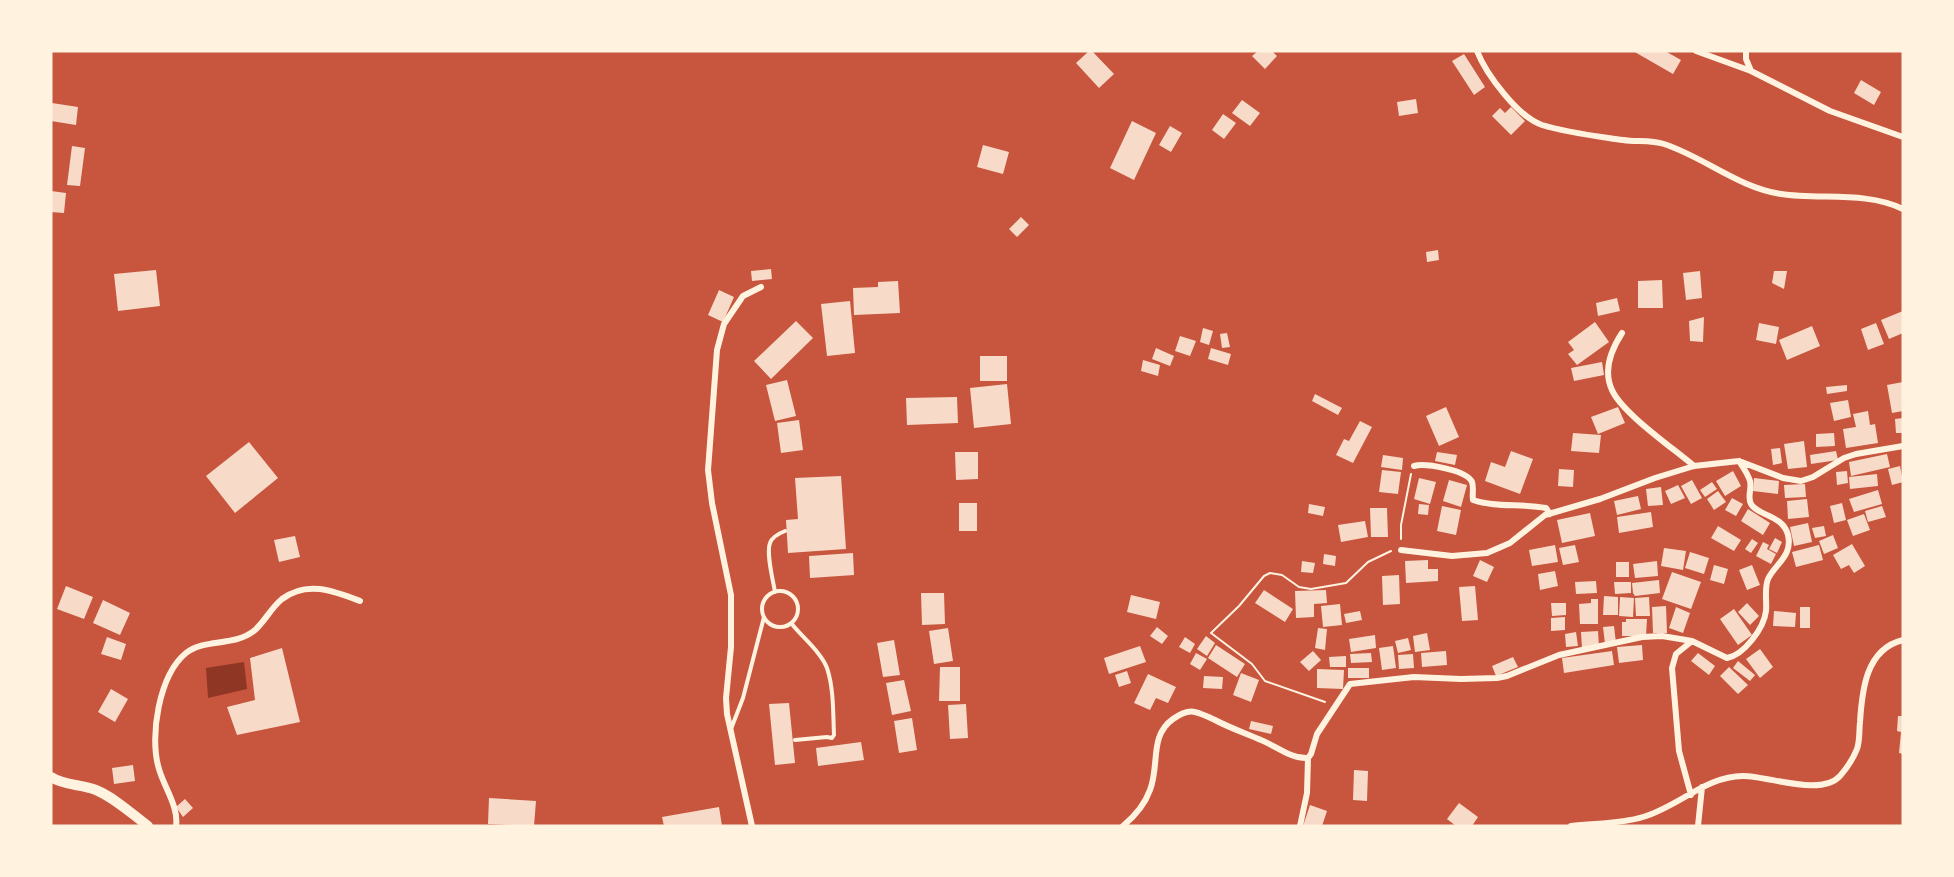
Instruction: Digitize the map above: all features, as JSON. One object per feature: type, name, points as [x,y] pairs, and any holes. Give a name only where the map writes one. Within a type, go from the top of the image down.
[{"type":"main road","points":[[51,777],[70,785],[96,790],[111,798],[148,826]]},
{"type":"street","points":[[1477,51],[1485,68],[1501,90],[1531,119],[1543,125],[1557,130],[1662,144],[1750,185],[1771,192],[1795,196],[1875,200],[1903,209]]},
{"type":"street","points":[[1696,51],[1751,71],[1830,111],[1903,137]]},
{"type":"street","points":[[1746,51],[1746,59],[1751,71]]},
{"type":"street","points":[[752,826],[726,698],[731,647],[731,595],[712,503],[708,470],[717,350],[724,324],[743,296],[761,287]]},
{"type":"street","points":[[1622,333],[1608,362],[1612,391],[1626,409],[1694,466]]},
{"type":"street","points":[[1401,550],[1452,556],[1487,553],[1510,543],[1538,520],[1550,514],[1585,504],[1654,477],[1694,466],[1739,461],[1783,478],[1802,481],[1844,458],[1903,446]]},
{"type":"street","points":[[1300,826],[1307,793],[1308,758],[1317,734],[1350,684],[1358,681],[1414,677],[1497,678],[1558,655],[1662,636],[1692,641],[1727,658],[1742,650],[1762,625],[1766,613],[1767,581],[1782,563],[1788,549],[1788,535],[1780,523],[1753,507],[1749,502],[1749,478],[1739,461]]},
{"type":"street","points":[[1414,466],[1452,470],[1466,475],[1473,483],[1473,500],[1484,504],[1534,506],[1546,508],[1550,514]]},
{"type":"street","points":[[176,826],[176,815],[158,768],[156,738],[158,707],[173,669],[180,658],[188,651],[198,647],[234,641],[249,635],[258,628],[281,600],[293,592],[308,588],[321,588],[360,601]]},
{"type":"street","points":[[1571,826],[1609,824],[1643,818],[1691,795],[1702,787],[1741,776],[1768,778],[1801,786],[1825,784],[1838,779],[1848,767],[1858,747],[1864,687],[1870,666],[1882,650],[1893,642],[1903,640]]},
{"type":"street","points":[[1691,795],[1679,751],[1672,668],[1676,654],[1692,641]]},
{"type":"street","points":[[1123,826],[1137,813],[1151,788],[1159,733],[1169,722],[1185,711],[1197,712],[1237,732],[1262,740],[1296,756],[1308,758]]},
{"type":"street","points":[[1698,826],[1702,787]]},
{"type":"lane","points":[[775,592],[769,551],[770,543],[778,534],[785,531]]},
{"type":"lane","points":[[731,730],[743,698],[764,617],[765,599],[775,592],[787,592],[796,601],[797,613],[791,624],[779,627],[768,622],[764,617]]},
{"type":"lane","points":[[791,624],[820,657],[826,668],[834,735],[832,738],[795,740]]},
{"type":"path","points":[[1335,705],[1265,681],[1252,664],[1211,633],[1239,606],[1264,576],[1270,573],[1282,575],[1299,586],[1311,589],[1346,583],[1360,568],[1377,556],[1401,550],[1401,525],[1414,466]]},
{"type":"shaded area","points":[[244,662],[247,689],[208,698],[206,668]]},
{"type":"building","points":[[1092,51],[1114,74],[1099,88],[1076,63]]},
{"type":"building","points":[[1258,51],[1272,51],[1277,56],[1265,69],[1252,56]]},
{"type":"building","points":[[1633,51],[1665,51],[1681,60],[1673,74]]},
{"type":"building","points":[[1464,54],[1485,87],[1474,95],[1452,61]]},
{"type":"building","points":[[1861,80],[1881,92],[1874,105],[1854,93]]},
{"type":"building","points":[[1416,99],[1418,113],[1399,116],[1397,102]]},
{"type":"building","points":[[1242,100],[1260,113],[1250,126],[1232,113]]},
{"type":"building","points":[[52,103],[78,107],[76,125],[51,121]]},
{"type":"building","points":[[1511,107],[1525,121],[1511,135],[1492,116],[1500,108],[1505,113]]},
{"type":"building","points":[[1223,114],[1236,123],[1224,139],[1212,130]]},
{"type":"building","points":[[1132,121],[1156,133],[1134,180],[1110,168]]},
{"type":"building","points":[[1170,126],[1182,133],[1171,152],[1159,145]]},
{"type":"building","points":[[983,145],[1009,152],[1003,174],[977,167]]},
{"type":"building","points":[[72,146],[85,148],[80,186],[67,185]]},
{"type":"building","points":[[51,191],[66,193],[64,213],[51,212]]},
{"type":"building","points":[[1021,217],[1029,225],[1017,237],[1009,229]]},
{"type":"building","points":[[1438,250],[1439,260],[1427,262],[1426,252]]},
{"type":"building","points":[[771,269],[772,279],[752,281],[751,271]]},
{"type":"building","points":[[156,270],[160,306],[118,311],[114,274]]},
{"type":"building","points":[[1700,271],[1702,298],[1686,300],[1683,273]]},
{"type":"building","points":[[1774,271],[1787,271],[1784,289],[1772,283]]},
{"type":"building","points":[[1662,280],[1663,308],[1638,308],[1638,281]]},
{"type":"building","points":[[898,281],[900,313],[854,315],[853,288],[878,287],[878,282]]},
{"type":"building","points":[[719,290],[734,297],[723,322],[708,315]]},
{"type":"building","points":[[1617,298],[1620,311],[1598,316],[1596,303]]},
{"type":"building","points":[[850,301],[855,353],[827,356],[821,304]]},
{"type":"building","points":[[1903,311],[1903,333],[1889,339],[1881,320]]},
{"type":"building","points":[[1704,317],[1703,342],[1690,341],[1689,321]]},
{"type":"building","points":[[796,321],[813,338],[771,379],[754,361]]},
{"type":"building","points":[[1595,322],[1609,342],[1577,365],[1568,354],[1574,350],[1568,342]]},
{"type":"building","points":[[1759,323],[1779,327],[1776,344],[1756,340]]},
{"type":"building","points":[[1876,323],[1884,344],[1868,350],[1861,329]]},
{"type":"building","points":[[1812,326],[1820,346],[1787,360],[1779,340]]},
{"type":"building","points":[[1203,328],[1213,331],[1209,345],[1200,342]]},
{"type":"building","points":[[1227,333],[1230,347],[1222,348],[1220,334]]},
{"type":"building","points":[[1180,336],[1196,341],[1190,356],[1175,351]]},
{"type":"building","points":[[1156,348],[1174,356],[1170,366],[1152,359]]},
{"type":"building","points":[[1211,348],[1231,354],[1228,365],[1208,359]]},
{"type":"building","points":[[980,356],[1007,356],[1007,381],[980,381]]},
{"type":"building","points":[[1143,360],[1160,365],[1158,376],[1141,371]]},
{"type":"building","points":[[1602,362],[1604,375],[1574,381],[1571,368]]},
{"type":"building","points":[[787,380],[796,416],[775,421],[766,385]]},
{"type":"building","points":[[1903,382],[1903,411],[1892,413],[1887,385]]},
{"type":"building","points":[[1007,384],[1011,424],[974,428],[970,388]]},
{"type":"building","points":[[1847,385],[1847,391],[1827,394],[1826,387]]},
{"type":"building","points":[[1315,394],[1342,408],[1338,415],[1312,401]]},
{"type":"building","points":[[957,397],[958,423],[907,425],[906,398]]},
{"type":"building","points":[[1848,400],[1851,417],[1834,421],[1830,403]]},
{"type":"building","points":[[1446,407],[1459,437],[1439,446],[1426,416]]},
{"type":"building","points":[[1618,407],[1625,423],[1598,434],[1591,417]]},
{"type":"building","points":[[1868,411],[1870,425],[1875,424],[1878,443],[1846,448],[1843,429],[1856,427],[1853,414]]},
{"type":"building","points":[[1903,418],[1903,433],[1896,433],[1895,419]]},
{"type":"building","points":[[799,420],[803,450],[781,453],[777,423]]},
{"type":"building","points":[[1360,421],[1372,427],[1353,463],[1336,455],[1344,439],[1349,441]]},
{"type":"building","points":[[1573,433],[1601,435],[1599,453],[1571,451]]},
{"type":"building","points":[[1834,433],[1835,446],[1816,447],[1816,434]]},
{"type":"building","points":[[1804,441],[1807,467],[1788,469],[1784,444]]},
{"type":"building","points":[[249,442],[278,478],[235,513],[206,476]]},
{"type":"building","points":[[1780,448],[1782,463],[1773,465],[1771,449]]},
{"type":"building","points":[[1511,451],[1533,459],[1520,494],[1485,481],[1491,462],[1505,467]]},
{"type":"building","points":[[1836,451],[1838,460],[1811,464],[1810,455]]},
{"type":"building","points":[[955,452],[978,452],[978,479],[956,480]]},
{"type":"building","points":[[1437,452],[1457,455],[1455,465],[1435,461]]},
{"type":"building","points":[[1887,454],[1890,467],[1851,476],[1849,462]]},
{"type":"building","points":[[1383,455],[1403,458],[1402,470],[1381,467]]},
{"type":"building","points":[[1900,466],[1903,482],[1892,485],[1888,469]]},
{"type":"building","points":[[1559,469],[1574,470],[1573,487],[1558,486]]},
{"type":"building","points":[[1382,470],[1401,472],[1398,494],[1379,492]]},
{"type":"building","points":[[1733,471],[1741,486],[1725,496],[1716,481]]},
{"type":"building","points":[[1847,471],[1848,483],[1837,485],[1836,472]]},
{"type":"building","points":[[1877,474],[1878,486],[1850,489],[1849,477]]},
{"type":"building","points":[[841,476],[846,549],[788,553],[786,520],[798,519],[795,478]]},
{"type":"building","points":[[1419,478],[1436,482],[1430,504],[1414,499]]},
{"type":"building","points":[[1754,478],[1779,481],[1778,494],[1753,491]]},
{"type":"building","points":[[1449,480],[1467,485],[1461,507],[1443,501]]},
{"type":"building","points":[[1692,480],[1702,498],[1691,504],[1681,486]]},
{"type":"building","points":[[1712,482],[1717,489],[1705,497],[1700,490]]},
{"type":"building","points":[[1805,484],[1806,497],[1785,498],[1784,485]]},
{"type":"building","points":[[1678,485],[1685,498],[1671,504],[1665,491]]},
{"type":"building","points":[[1661,487],[1663,505],[1648,506],[1646,489]]},
{"type":"building","points":[[1878,490],[1882,504],[1854,512],[1849,499]]},
{"type":"building","points":[[1718,491],[1726,502],[1714,510],[1707,499]]},
{"type":"building","points":[[1638,496],[1641,509],[1617,515],[1614,501]]},
{"type":"building","points":[[1732,498],[1743,504],[1736,516],[1725,510]]},
{"type":"building","points":[[1807,499],[1809,517],[1788,519],[1787,501]]},
{"type":"building","points":[[959,503],[977,503],[977,531],[959,531]]},
{"type":"building","points":[[1842,503],[1846,520],[1834,523],[1830,506]]},
{"type":"building","points":[[1309,504],[1325,507],[1323,516],[1308,513]]},
{"type":"building","points":[[1419,504],[1429,505],[1428,515],[1418,514]]},
{"type":"building","points":[[1442,506],[1461,510],[1456,535],[1437,531]]},
{"type":"building","points":[[1882,506],[1886,517],[1868,522],[1865,511]]},
{"type":"building","points":[[1370,508],[1387,508],[1388,537],[1371,537]]},
{"type":"building","points":[[1748,509],[1770,523],[1763,535],[1741,521]]},
{"type":"building","points":[[1651,512],[1653,527],[1619,533],[1617,517]]},
{"type":"building","points":[[1590,513],[1595,536],[1562,543],[1557,520]]},
{"type":"building","points":[[1864,514],[1870,530],[1853,536],[1847,520]]},
{"type":"building","points":[[1365,521],[1368,537],[1341,542],[1338,525]]},
{"type":"building","points":[[1808,523],[1812,542],[1794,546],[1790,527]]},
{"type":"building","points":[[1718,526],[1741,540],[1734,551],[1711,538]]},
{"type":"building","points":[[1824,526],[1826,536],[1815,538],[1812,528]]},
{"type":"building","points":[[1833,535],[1838,548],[1824,554],[1819,541]]},
{"type":"building","points":[[295,536],[300,557],[279,562],[274,540]]},
{"type":"building","points":[[1775,538],[1782,542],[1777,553],[1769,549]]},
{"type":"building","points":[[1752,539],[1758,543],[1751,553],[1745,549]]},
{"type":"building","points":[[1763,542],[1769,545],[1767,549],[1776,554],[1771,564],[1756,556]]},
{"type":"building","points":[[1852,544],[1865,566],[1854,573],[1849,565],[1841,569],[1833,555]]},
{"type":"building","points":[[1555,545],[1558,562],[1532,566],[1529,550]]},
{"type":"building","points":[[1575,545],[1579,562],[1563,565],[1559,548]]},
{"type":"building","points":[[1819,545],[1823,560],[1796,567],[1792,552]]},
{"type":"building","points":[[1664,548],[1686,551],[1683,570],[1661,566]]},
{"type":"building","points":[[1690,552],[1709,558],[1704,574],[1685,568]]},
{"type":"building","points":[[853,553],[854,575],[810,578],[809,556]]},
{"type":"building","points":[[1324,554],[1336,556],[1335,566],[1323,564]]},
{"type":"building","points":[[1428,560],[1428,569],[1438,569],[1438,581],[1406,583],[1405,561]]},
{"type":"building","points":[[1480,560],[1494,567],[1487,582],[1473,576]]},
{"type":"building","points":[[1302,561],[1315,563],[1313,573],[1301,572]]},
{"type":"building","points":[[1657,561],[1658,576],[1635,578],[1633,564]]},
{"type":"building","points":[[1616,562],[1629,562],[1629,577],[1616,577]]},
{"type":"building","points":[[1714,565],[1728,569],[1724,584],[1710,580]]},
{"type":"building","points":[[1752,565],[1760,585],[1747,590],[1739,570]]},
{"type":"building","points":[[1555,571],[1558,586],[1540,590],[1538,574]]},
{"type":"building","points":[[1672,572],[1701,582],[1691,609],[1662,599]]},
{"type":"building","points":[[1399,575],[1400,604],[1383,605],[1382,576]]},
{"type":"building","points":[[1659,580],[1660,593],[1635,596],[1633,593],[1632,583]]},
{"type":"building","points":[[1596,581],[1597,593],[1576,594],[1575,582]]},
{"type":"building","points":[[1614,582],[1631,582],[1631,593],[1615,594]]},
{"type":"building","points":[[66,586],[93,597],[84,619],[57,609]]},
{"type":"building","points":[[1475,586],[1478,620],[1462,621],[1459,587]]},
{"type":"building","points":[[1264,590],[1293,609],[1285,622],[1255,603]]},
{"type":"building","points":[[1326,590],[1327,603],[1314,604],[1314,617],[1296,618],[1295,591]]},
{"type":"building","points":[[921,593],[944,593],[945,624],[922,625]]},
{"type":"building","points":[[1131,595],[1160,602],[1156,619],[1127,612]]},
{"type":"building","points":[[1604,596],[1618,597],[1618,615],[1603,615]]},
{"type":"building","points":[[1620,597],[1634,598],[1633,617],[1619,616]]},
{"type":"building","points":[[1649,597],[1650,616],[1636,616],[1635,598]]},
{"type":"building","points":[[1591,599],[1598,599],[1598,624],[1580,624],[1579,604],[1591,603]]},
{"type":"building","points":[[103,600],[130,613],[120,635],[93,623]]},
{"type":"building","points":[[1551,603],[1566,603],[1566,615],[1552,616]]},
{"type":"building","points":[[1747,603],[1759,616],[1750,625],[1738,612]]},
{"type":"building","points":[[1340,604],[1342,625],[1323,627],[1321,606]]},
{"type":"building","points":[[1666,606],[1667,633],[1653,633],[1652,607]]},
{"type":"building","points":[[1676,607],[1690,613],[1683,633],[1669,628]]},
{"type":"building","points":[[1800,607],[1810,607],[1810,628],[1800,628]]},
{"type":"building","points":[[1734,609],[1752,635],[1738,645],[1720,619]]},
{"type":"building","points":[[1360,611],[1362,620],[1346,623],[1344,614]]},
{"type":"building","points":[[1774,611],[1796,613],[1795,627],[1773,626]]},
{"type":"building","points":[[1565,617],[1565,630],[1551,631],[1551,618]]},
{"type":"building","points":[[1626,619],[1647,619],[1646,636],[1622,636],[1622,622],[1626,622]]},
{"type":"building","points":[[1614,626],[1616,643],[1605,644],[1603,627]]},
{"type":"building","points":[[1157,627],[1168,636],[1162,644],[1150,636]]},
{"type":"building","points":[[948,628],[953,661],[934,664],[929,631]]},
{"type":"building","points":[[1318,628],[1327,629],[1325,650],[1315,648]]},
{"type":"building","points":[[1598,631],[1599,647],[1582,648],[1581,632]]},
{"type":"building","points":[[1576,632],[1578,646],[1566,647],[1565,634]]},
{"type":"building","points":[[1427,633],[1430,650],[1415,652],[1413,636]]},
{"type":"building","points":[[1375,635],[1376,648],[1351,652],[1349,639]]},
{"type":"building","points":[[1206,636],[1215,643],[1207,656],[1197,649]]},
{"type":"building","points":[[107,637],[126,644],[121,660],[101,654]]},
{"type":"building","points":[[1185,637],[1195,644],[1190,653],[1179,647]]},
{"type":"building","points":[[1408,638],[1411,650],[1398,653],[1395,641]]},
{"type":"building","points":[[894,640],[900,675],[883,677],[877,643]]},
{"type":"building","points":[[1216,645],[1245,664],[1237,677],[1208,658]]},
{"type":"building","points":[[1642,645],[1643,660],[1619,663],[1617,647]]},
{"type":"building","points":[[1140,646],[1146,662],[1109,674],[1104,658]]},
{"type":"building","points":[[1393,646],[1396,668],[1382,670],[1379,648]]},
{"type":"building","points":[[282,648],[300,722],[237,735],[227,707],[255,700],[250,658]]},
{"type":"building","points":[[1760,649],[1773,667],[1760,678],[1746,659]]},
{"type":"building","points":[[1313,651],[1321,660],[1309,671],[1300,662]]},
{"type":"building","points":[[1446,651],[1447,665],[1422,667],[1421,653]]},
{"type":"building","points":[[1612,651],[1614,665],[1564,673],[1562,658]]},
{"type":"building","points":[[1196,653],[1207,659],[1200,670],[1190,664]]},
{"type":"building","points":[[1371,653],[1372,662],[1351,663],[1350,654]]},
{"type":"building","points":[[1698,653],[1715,666],[1709,675],[1691,661]]},
{"type":"building","points":[[1413,654],[1414,668],[1399,669],[1398,655]]},
{"type":"building","points":[[1346,656],[1346,667],[1330,667],[1329,657]]},
{"type":"building","points":[[1513,657],[1518,667],[1496,676],[1492,666]]},
{"type":"building","points":[[1738,661],[1755,675],[1750,681],[1733,668]]},
{"type":"building","points":[[940,667],[960,667],[960,701],[939,701]]},
{"type":"building","points":[[1729,667],[1748,685],[1738,694],[1720,676]]},
{"type":"building","points":[[1348,668],[1369,668],[1369,678],[1348,678]]},
{"type":"building","points":[[1317,669],[1344,670],[1343,689],[1317,688]]},
{"type":"building","points":[[1127,671],[1131,683],[1119,687],[1115,675]]},
{"type":"building","points":[[1241,673],[1259,680],[1251,702],[1233,695]]},
{"type":"building","points":[[1148,674],[1176,687],[1168,703],[1156,698],[1150,710],[1134,703]]},
{"type":"building","points":[[1204,676],[1223,677],[1222,689],[1203,688]]},
{"type":"building","points":[[904,680],[911,711],[892,715],[886,683]]},
{"type":"building","points":[[111,689],[128,699],[115,722],[98,712]]},
{"type":"building","points":[[789,703],[795,763],[775,765],[769,704]]},
{"type":"building","points":[[966,704],[968,738],[950,739],[948,705]]},
{"type":"building","points":[[1898,716],[1903,716],[1903,754],[1899,753],[1901,732],[1897,731]]},
{"type":"building","points":[[912,718],[917,750],[899,753],[894,721]]},
{"type":"building","points":[[1251,721],[1273,726],[1271,734],[1249,729]]},
{"type":"building","points":[[861,742],[864,760],[818,766],[816,748]]},
{"type":"building","points":[[133,765],[135,781],[114,784],[112,768]]},
{"type":"building","points":[[1354,770],[1368,771],[1367,801],[1353,800]]},
{"type":"building","points":[[489,798],[536,801],[534,826],[488,824]]},
{"type":"building","points":[[185,799],[193,808],[183,817],[176,807]]},
{"type":"building","points":[[1459,803],[1478,817],[1472,826],[1456,826],[1447,819]]},
{"type":"building","points":[[1310,805],[1327,811],[1322,826],[1303,826]]},
{"type":"building","points":[[719,807],[722,826],[664,826],[662,817]]}]
